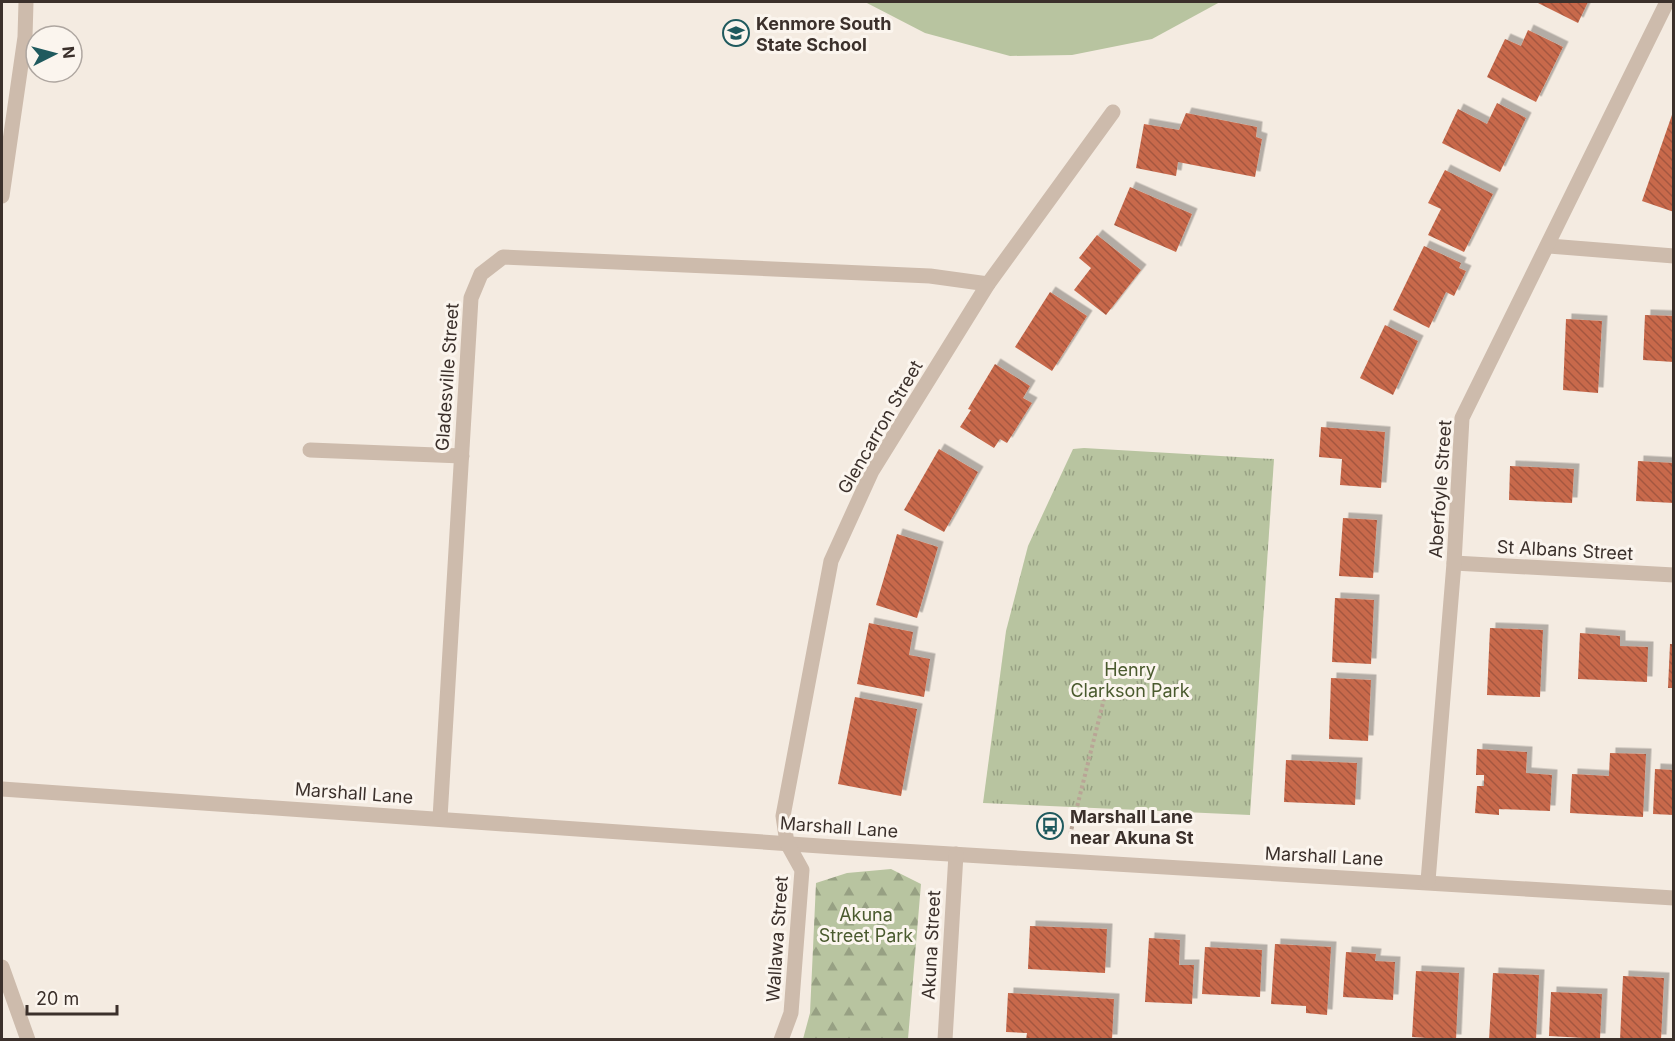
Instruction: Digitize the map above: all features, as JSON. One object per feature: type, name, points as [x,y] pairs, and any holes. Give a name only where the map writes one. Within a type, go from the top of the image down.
[{"type":"street","points":[[2,196],[25,37],[26,2]]},
{"type":"street","name":"Aberfoyle Street","points":[[1428,881],[1454,563],[1462,418],[1549,246],[1667,2]]},
{"type":"street","name":"Glencarron Street","points":[[787,843],[783,816],[831,561],[872,471],[988,284],[1113,112]]},
{"type":"street","points":[[1549,246],[1674,256]]},
{"type":"street","name":"Gladesville Street","points":[[440,818],[471,298],[481,274],[503,257],[930,276],[988,284]]},
{"type":"street","points":[[310,450],[462,456]]},
{"type":"street","name":"St Albans Street","points":[[1454,563],[1674,575]]},
{"type":"street","name":"Marshall Lane","points":[[2,789],[787,843],[1674,898]]},
{"type":"street","name":"Wallawa Street","points":[[781,1040],[791,1013],[802,870],[787,843]]},
{"type":"street","name":"Akuna Street","points":[[945,1040],[956,854]]},
{"type":"street","points":[[2,966],[28,1040]]},
{"type":"path","points":[[1070,835],[1110,675]]},
{"type":"green space","points":[[865,2],[1220,2],[1152,39],[1072,55],[1010,56],[925,33]]},
{"type":"green space","name":"Henry Clarkson Park","points":[[1073,449],[1274,459],[1250,815],[983,803],[1006,631],[1028,546]]},
{"type":"green space","name":"Akuna Street Park","points":[[891,869],[921,884],[908,1039],[803,1039],[810,1013],[816,883],[847,873]]},
{"type":"building","points":[[1536,2],[1588,2],[1578,23]]},
{"type":"building","points":[[1528,30],[1563,47],[1536,102],[1487,77],[1505,39],[1521,46]]},
{"type":"building","points":[[1497,103],[1526,118],[1500,172],[1442,143],[1458,109],[1487,124]]},
{"type":"building","points":[[1674,112],[1674,212],[1642,201]]},
{"type":"building","points":[[1186,113],[1257,127],[1256,137],[1262,139],[1255,177],[1178,162],[1176,176],[1136,168],[1144,124],[1179,130]]},
{"type":"building","points":[[1445,170],[1493,194],[1464,252],[1428,235],[1441,209],[1428,203]]},
{"type":"building","points":[[1130,187],[1192,214],[1176,252],[1114,225]]},
{"type":"building","points":[[1097,235],[1141,270],[1106,315],[1074,290],[1091,268],[1079,258]]},
{"type":"building","points":[[1424,246],[1461,263],[1459,268],[1466,271],[1454,296],[1446,292],[1429,328],[1393,310]]},
{"type":"building","points":[[1050,292],[1087,316],[1052,371],[1015,347]]},
{"type":"building","points":[[1645,315],[1674,316],[1674,362],[1643,360]]},
{"type":"building","points":[[1566,319],[1602,321],[1598,393],[1563,390]]},
{"type":"building","points":[[1385,325],[1418,341],[1393,395],[1360,378]]},
{"type":"building","points":[[995,364],[1030,386],[1023,398],[1032,403],[1007,443],[1000,439],[994,448],[960,427]]},
{"type":"building","points":[[1321,427],[1385,432],[1381,488],[1340,485],[1342,459],[1319,457]]},
{"type":"building","points":[[939,449],[978,472],[944,532],[904,510]]},
{"type":"building","points":[[1638,461],[1674,463],[1674,503],[1636,501]]},
{"type":"building","points":[[1510,466],[1574,469],[1572,503],[1509,500]]},
{"type":"building","points":[[1343,518],[1377,520],[1373,578],[1339,576]]},
{"type":"building","points":[[897,534],[938,547],[917,618],[876,605]]},
{"type":"building","points":[[1335,598],[1374,600],[1371,664],[1332,662]]},
{"type":"building","points":[[869,623],[913,632],[909,655],[930,659],[924,697],[857,684]]},
{"type":"building","points":[[1490,628],[1543,630],[1540,697],[1487,695]]},
{"type":"building","points":[[1580,633],[1620,636],[1620,646],[1648,647],[1647,682],[1578,679]]},
{"type":"building","points":[[1670,644],[1674,644],[1674,688],[1668,688]]},
{"type":"building","points":[[1331,678],[1371,680],[1368,741],[1329,739]]},
{"type":"building","points":[[855,697],[917,709],[901,796],[838,784]]},
{"type":"building","points":[[1477,749],[1527,752],[1526,773],[1552,775],[1550,811],[1499,809],[1499,815],[1475,813],[1477,786],[1484,786],[1484,775],[1476,775]]},
{"type":"building","points":[[1610,753],[1646,754],[1643,817],[1570,813],[1572,774],[1609,776]]},
{"type":"building","points":[[1286,760],[1357,763],[1355,805],[1284,802]]},
{"type":"building","points":[[1655,769],[1674,770],[1674,815],[1653,814]]},
{"type":"building","points":[[1030,926],[1107,929],[1105,973],[1028,969]]},
{"type":"building","points":[[1149,938],[1180,940],[1179,965],[1194,965],[1192,1004],[1145,1002]]},
{"type":"building","points":[[1275,944],[1331,947],[1327,1015],[1306,1013],[1306,1006],[1271,1004]]},
{"type":"building","points":[[1205,947],[1262,950],[1260,997],[1202,994]]},
{"type":"building","points":[[1346,952],[1376,954],[1375,961],[1395,962],[1393,1000],[1343,997]]},
{"type":"building","points":[[1416,971],[1459,973],[1456,1040],[1412,1037]]},
{"type":"building","points":[[1493,973],[1539,975],[1536,1040],[1489,1040]]},
{"type":"building","points":[[1623,976],[1664,978],[1661,1040],[1620,1040]]},
{"type":"building","points":[[1551,992],[1602,994],[1600,1039],[1549,1036]]},
{"type":"building","points":[[1008,993],[1114,999],[1112,1040],[1026,1040],[1027,1033],[1006,1032]]},
{"type":"place","name":"Kenmore South State School","points":[[736,33]]},
{"type":"place","name":"Marshall Lane near Akuna St","points":[[1050,826]]}]
